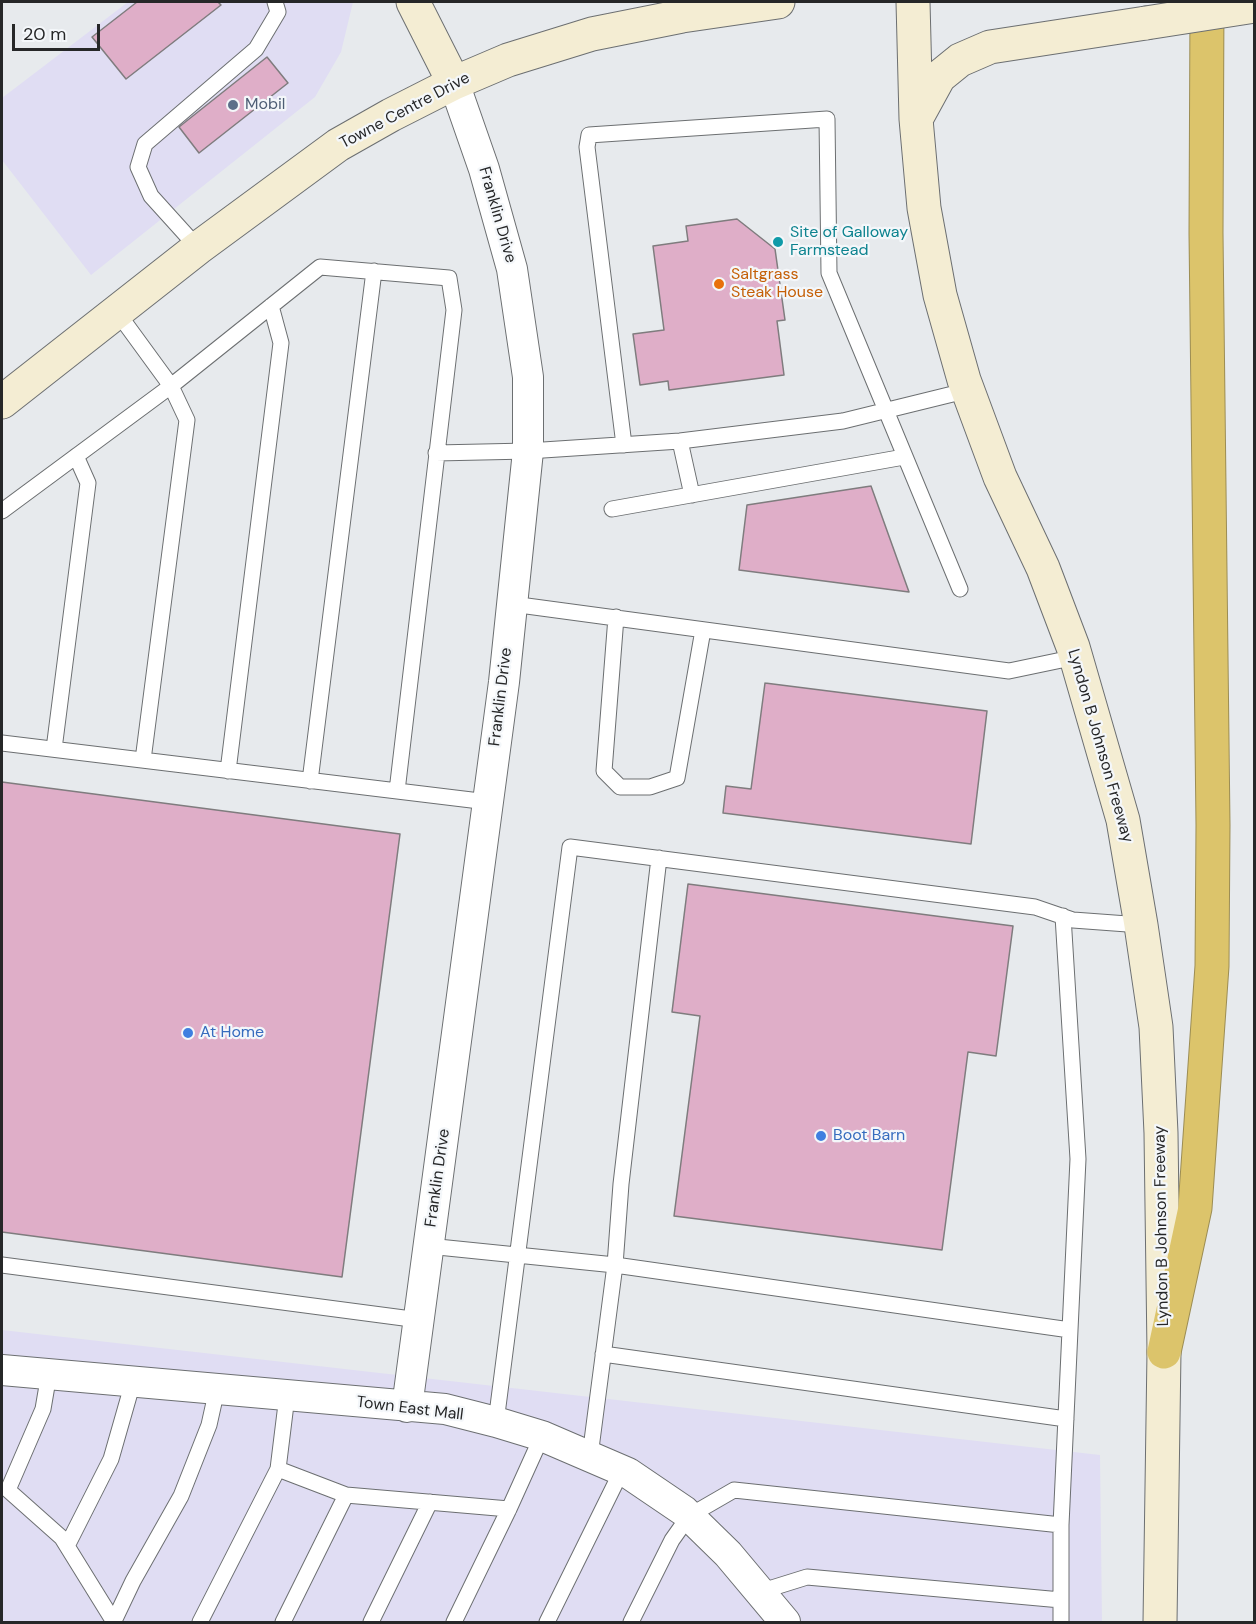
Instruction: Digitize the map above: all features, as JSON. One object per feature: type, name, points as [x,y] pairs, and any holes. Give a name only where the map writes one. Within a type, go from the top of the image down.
[{"type":"highway","points":[[1164,1352],[1195,1208],[1212,966],[1213,801],[1206,233],[1207,2]]},
{"type":"main road","name":"Franklin Drive","points":[[413,2],[454,83]]},
{"type":"main road","name":"Towne Centre Drive","points":[[2,402],[198,248],[338,145],[390,115],[507,60],[581,37],[680,9],[778,2]]},
{"type":"main road","name":"Lyndon B Johnson Freeway","points":[[913,2],[916,119],[924,208],[938,284],[969,390],[1000,477],[1042,568],[1076,657],[1124,820],[1141,925],[1156,1027],[1161,1133],[1164,1352],[1160,1623]]},
{"type":"main road","points":[[916,119],[939,77],[960,60],[990,47],[1254,6]]},
{"type":"street","name":"Franklin Drive","points":[[407,1407],[488,802],[528,451],[528,377],[513,269],[484,169],[454,83]]},
{"type":"street","name":"Town East Mall","points":[[2,1370],[445,1409],[542,1436],[622,1470],[689,1516],[728,1554],[785,1623]]},
{"type":"lane","points":[[198,248],[151,196],[138,167],[145,144],[256,49],[278,12],[275,2]]},
{"type":"lane","points":[[624,445],[587,147],[589,135],[827,119],[829,273],[960,589]]},
{"type":"lane","points":[[2,511],[171,386],[321,267],[449,278],[454,310],[397,791]]},
{"type":"lane","points":[[310,781],[374,271]]},
{"type":"lane","points":[[228,771],[281,343],[271,306]]},
{"type":"lane","points":[[117,312],[171,386],[187,420],[143,760]]},
{"type":"lane","points":[[436,453],[528,451],[680,441],[843,421],[969,390]]},
{"type":"lane","points":[[680,441],[692,495]]},
{"type":"lane","points":[[54,749],[88,483],[76,456]]},
{"type":"lane","points":[[612,509],[904,457]]},
{"type":"lane","points":[[512,604],[1009,671],[1076,657]]},
{"type":"lane","points":[[615,617],[604,771],[620,787],[650,788],[677,778],[704,630]]},
{"type":"lane","points":[[2,743],[488,802]]},
{"type":"lane","points":[[496,1422],[570,847],[1035,907],[1074,920],[1141,925]]},
{"type":"lane","points":[[590,1456],[615,1265],[621,1184],[659,858]]},
{"type":"lane","points":[[1061,1623],[1061,1525],[1078,1159],[1063,916]]},
{"type":"lane","points":[[429,1246],[615,1265],[1070,1330]]},
{"type":"lane","points":[[2,1265],[419,1320]]},
{"type":"lane","points":[[603,1354],[1066,1419]]},
{"type":"lane","points":[[49,1374],[44,1409],[8,1490],[62,1538],[114,1622]]},
{"type":"lane","points":[[67,1546],[111,1459],[133,1382]]},
{"type":"lane","points":[[114,1622],[133,1581],[181,1496],[209,1425],[217,1389]]},
{"type":"lane","points":[[200,1623],[278,1469],[287,1396]]},
{"type":"lane","points":[[454,1623],[542,1436]]},
{"type":"lane","points":[[278,1469],[346,1495],[509,1509]]},
{"type":"lane","points":[[547,1623],[622,1470]]},
{"type":"lane","points":[[631,1623],[672,1540],[689,1516],[734,1490],[1061,1525]]},
{"type":"lane","points":[[283,1623],[346,1495]]},
{"type":"lane","points":[[371,1623],[430,1502]]},
{"type":"lane","points":[[759,1592],[807,1577],[1061,1600]]},
{"type":"shaded area","points":[[128,2],[353,2],[341,52],[315,97],[91,275],[2,160],[2,98]]},
{"type":"shaded area","points":[[2,1330],[1100,1455],[1102,1622],[2,1622]]},
{"type":"building","points":[[137,2],[218,2],[221,5],[126,79],[92,37]]},
{"type":"building","name":"Mobil","points":[[267,57],[288,83],[199,153],[179,127]]},
{"type":"building","name":"Saltgrass Steak House","points":[[737,219],[775,249],[785,320],[777,321],[784,375],[669,390],[668,381],[640,385],[633,334],[664,330],[653,246],[688,241],[686,226]]},
{"type":"building","points":[[871,486],[909,592],[739,570],[747,505]]},
{"type":"building","points":[[765,683],[987,711],[971,844],[723,813],[726,786],[751,789]]},
{"type":"building","name":"At Home","points":[[2,782],[400,834],[342,1277],[2,1232]]},
{"type":"building","name":"Boot Barn","points":[[688,884],[1013,926],[996,1056],[968,1052],[942,1250],[674,1216],[700,1016],[672,1012]]},
{"type":"place","name":"Mobil","points":[[233,105]]},
{"type":"place","name":"Site of Galloway Farmstead","points":[[778,242]]},
{"type":"place","name":"Saltgrass Steak House","points":[[719,284]]},
{"type":"place","name":"At Home","points":[[188,1033]]},
{"type":"place","name":"Boot Barn","points":[[821,1136]]}]
